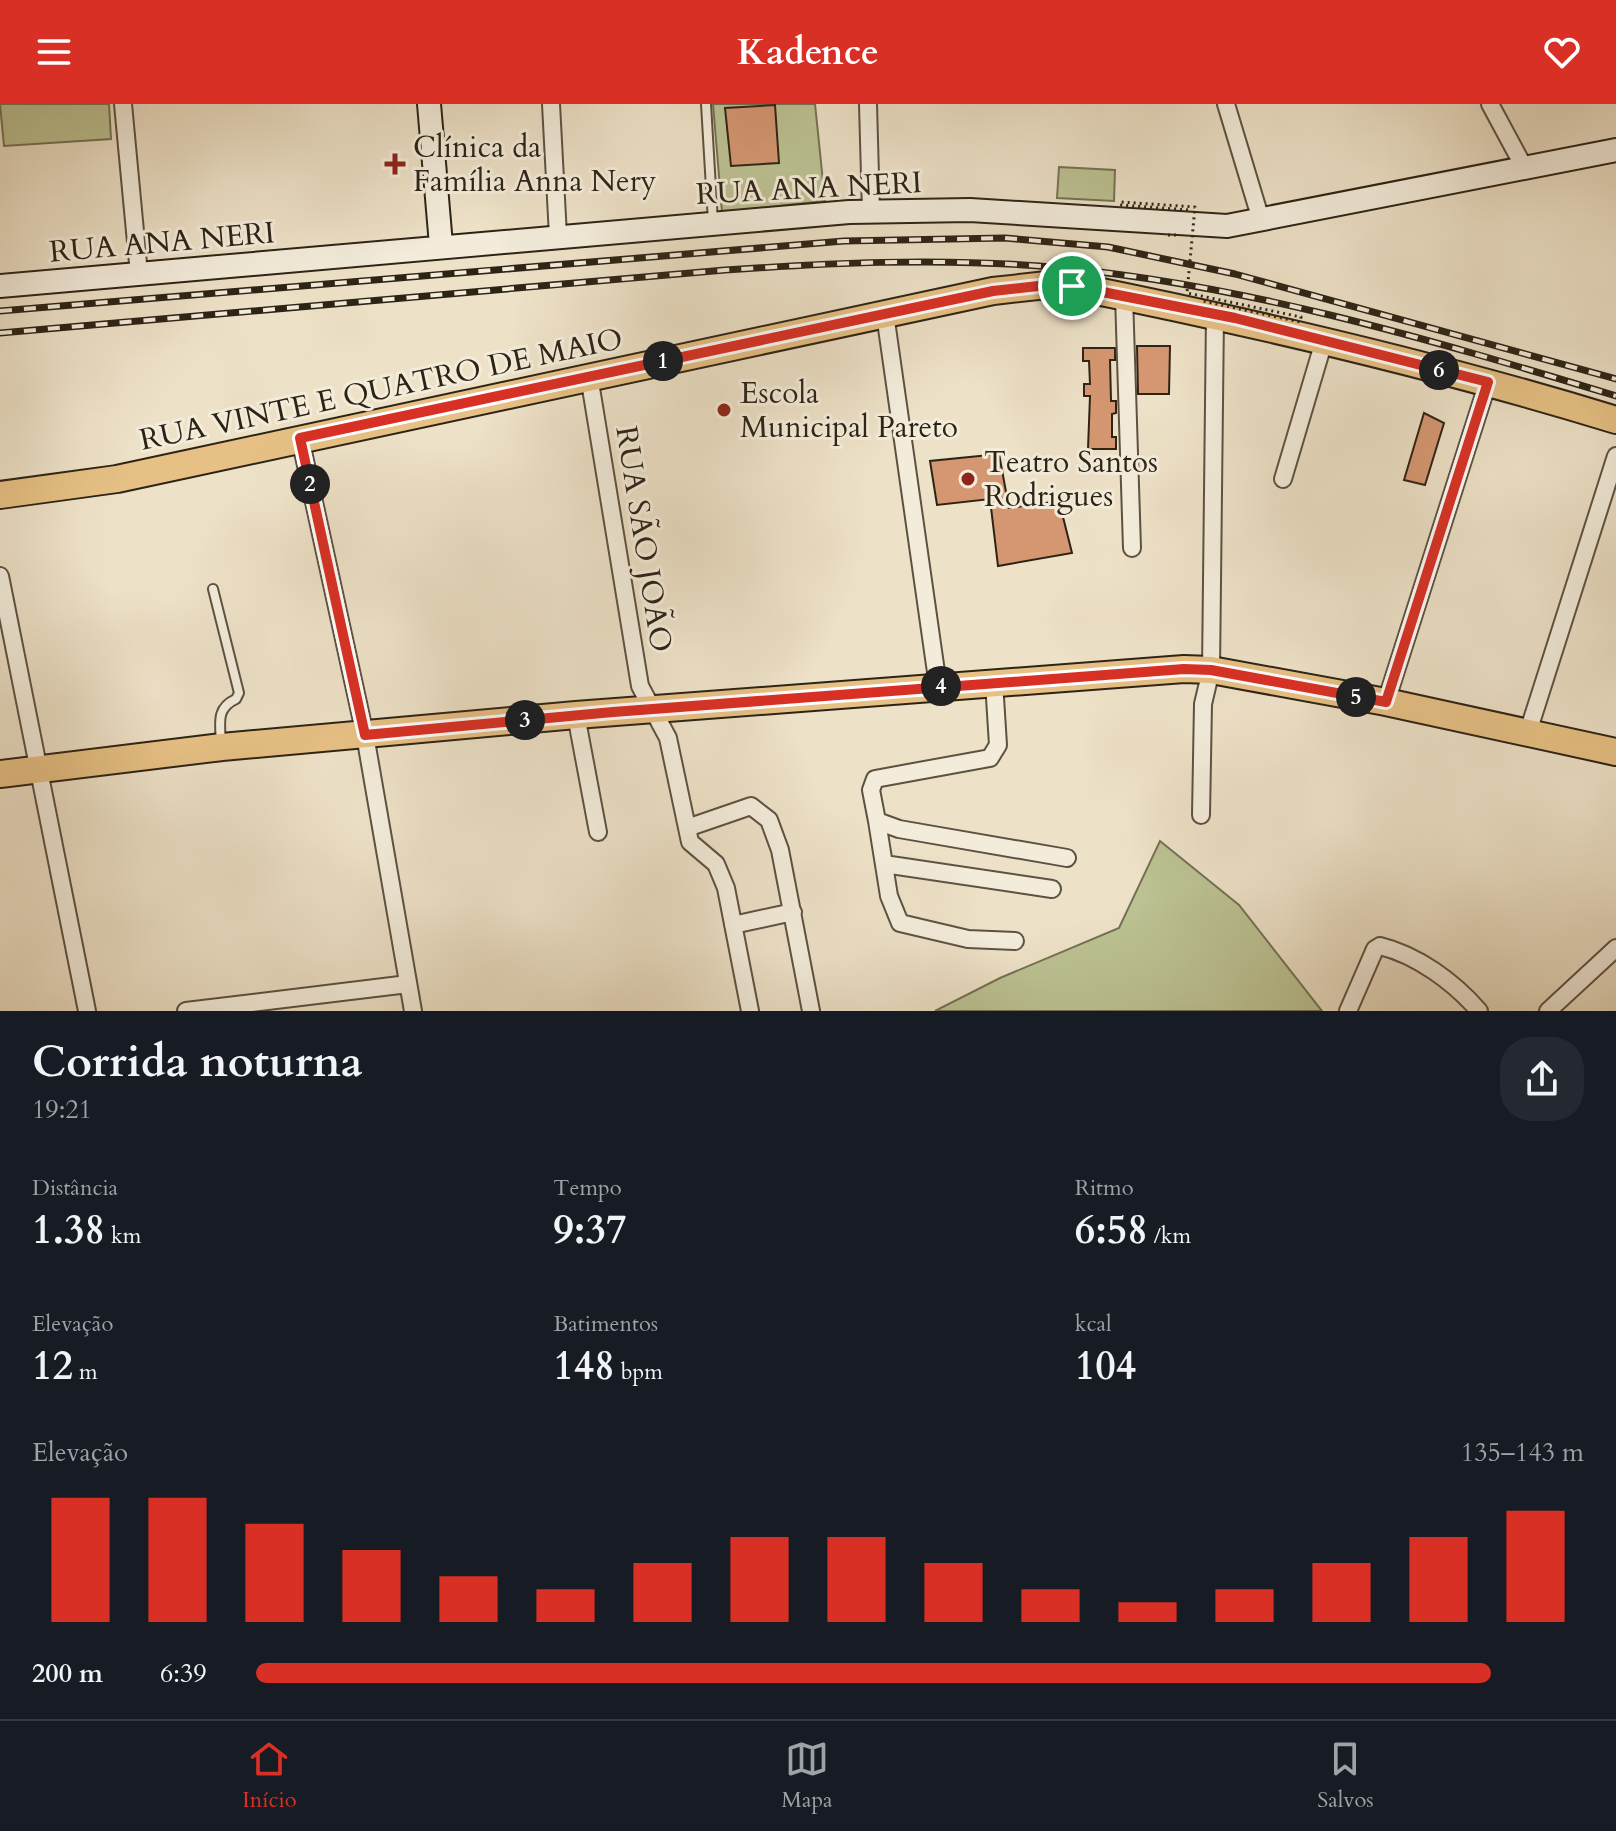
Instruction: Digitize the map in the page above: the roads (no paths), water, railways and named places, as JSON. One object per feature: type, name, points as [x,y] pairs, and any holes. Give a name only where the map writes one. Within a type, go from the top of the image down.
[{"type":"main road","points":[[429,104],[441,245]]},
{"type":"main road","name":"RUA ANA NERI","points":[[0,286],[441,245],[871,212],[970,210],[1212,226],[1261,220],[1616,150]]},
{"type":"main road","name":"RUA VINTE E QUATRO DE MAIO","points":[[0,495],[117,479],[1019,286],[1072,286],[1209,308],[1324,341],[1488,382],[1616,420]]},
{"type":"main road","points":[[0,774],[222,747],[576,715],[994,682],[1211,670],[1386,702],[1616,752]]},
{"type":"street","points":[[123,104],[139,274]]},
{"type":"street","points":[[551,104],[558,236]]},
{"type":"street","points":[[868,104],[871,212]]},
{"type":"street","points":[[1226,104],[1261,220]]},
{"type":"street","points":[[1490,104],[1525,169]]},
{"type":"street","points":[[1124,296],[1132,548]]},
{"type":"street","points":[[1201,815],[1203,704],[1211,670],[1209,308]]},
{"type":"street","points":[[885,314],[938,686]]},
{"type":"street","points":[[1283,479],[1324,341]]},
{"type":"street","name":"RUA SÃO JOÃO","points":[[589,376],[640,686],[668,738],[687,828]]},
{"type":"street","points":[[1386,702],[1488,382]]},
{"type":"street","points":[[300,438],[365,735],[413,1011]]},
{"type":"street","points":[[1528,732],[1616,456]]},
{"type":"street","points":[[0,576],[87,1011]]},
{"type":"street","points":[[994,682],[998,745],[990,758],[875,779],[871,790],[889,896],[900,923],[968,939],[1015,941]]},
{"type":"street","points":[[576,715],[598,832]]},
{"type":"street","points":[[750,1011],[726,888],[716,864],[690,842],[687,828],[751,806],[759,809],[769,820],[780,850],[793,912],[805,1009]]},
{"type":"street","points":[[877,821],[899,829],[1067,858]]},
{"type":"street","points":[[884,864],[1052,889]]},
{"type":"street","points":[[733,925],[793,912]]},
{"type":"street","points":[[1348,1011],[1375,949],[1380,946],[1433,971],[1479,1011]]},
{"type":"street","points":[[1548,1011],[1611,953],[1616,973]]},
{"type":"street","points":[[186,1011],[408,984]]},
{"type":"lane","points":[[706,104],[713,223]]},
{"type":"lane","points":[[213,589],[239,693],[219,714],[222,747]]},
{"type":"railway","points":[[0,311],[844,241],[1005,238],[1108,247],[1235,274],[1616,379]]},
{"type":"railway","points":[[0,333],[725,270],[882,262],[960,262],[1112,274],[1258,299],[1403,334],[1616,396]]},
{"type":"place","name":"Clínica da Família Anna Nery","points":[[395,164]]},
{"type":"place","name":"Escola Municipal Pareto","points":[[724,410]]},
{"type":"place","name":"Teatro Santos Rodrigues","points":[[968,479]]}]
